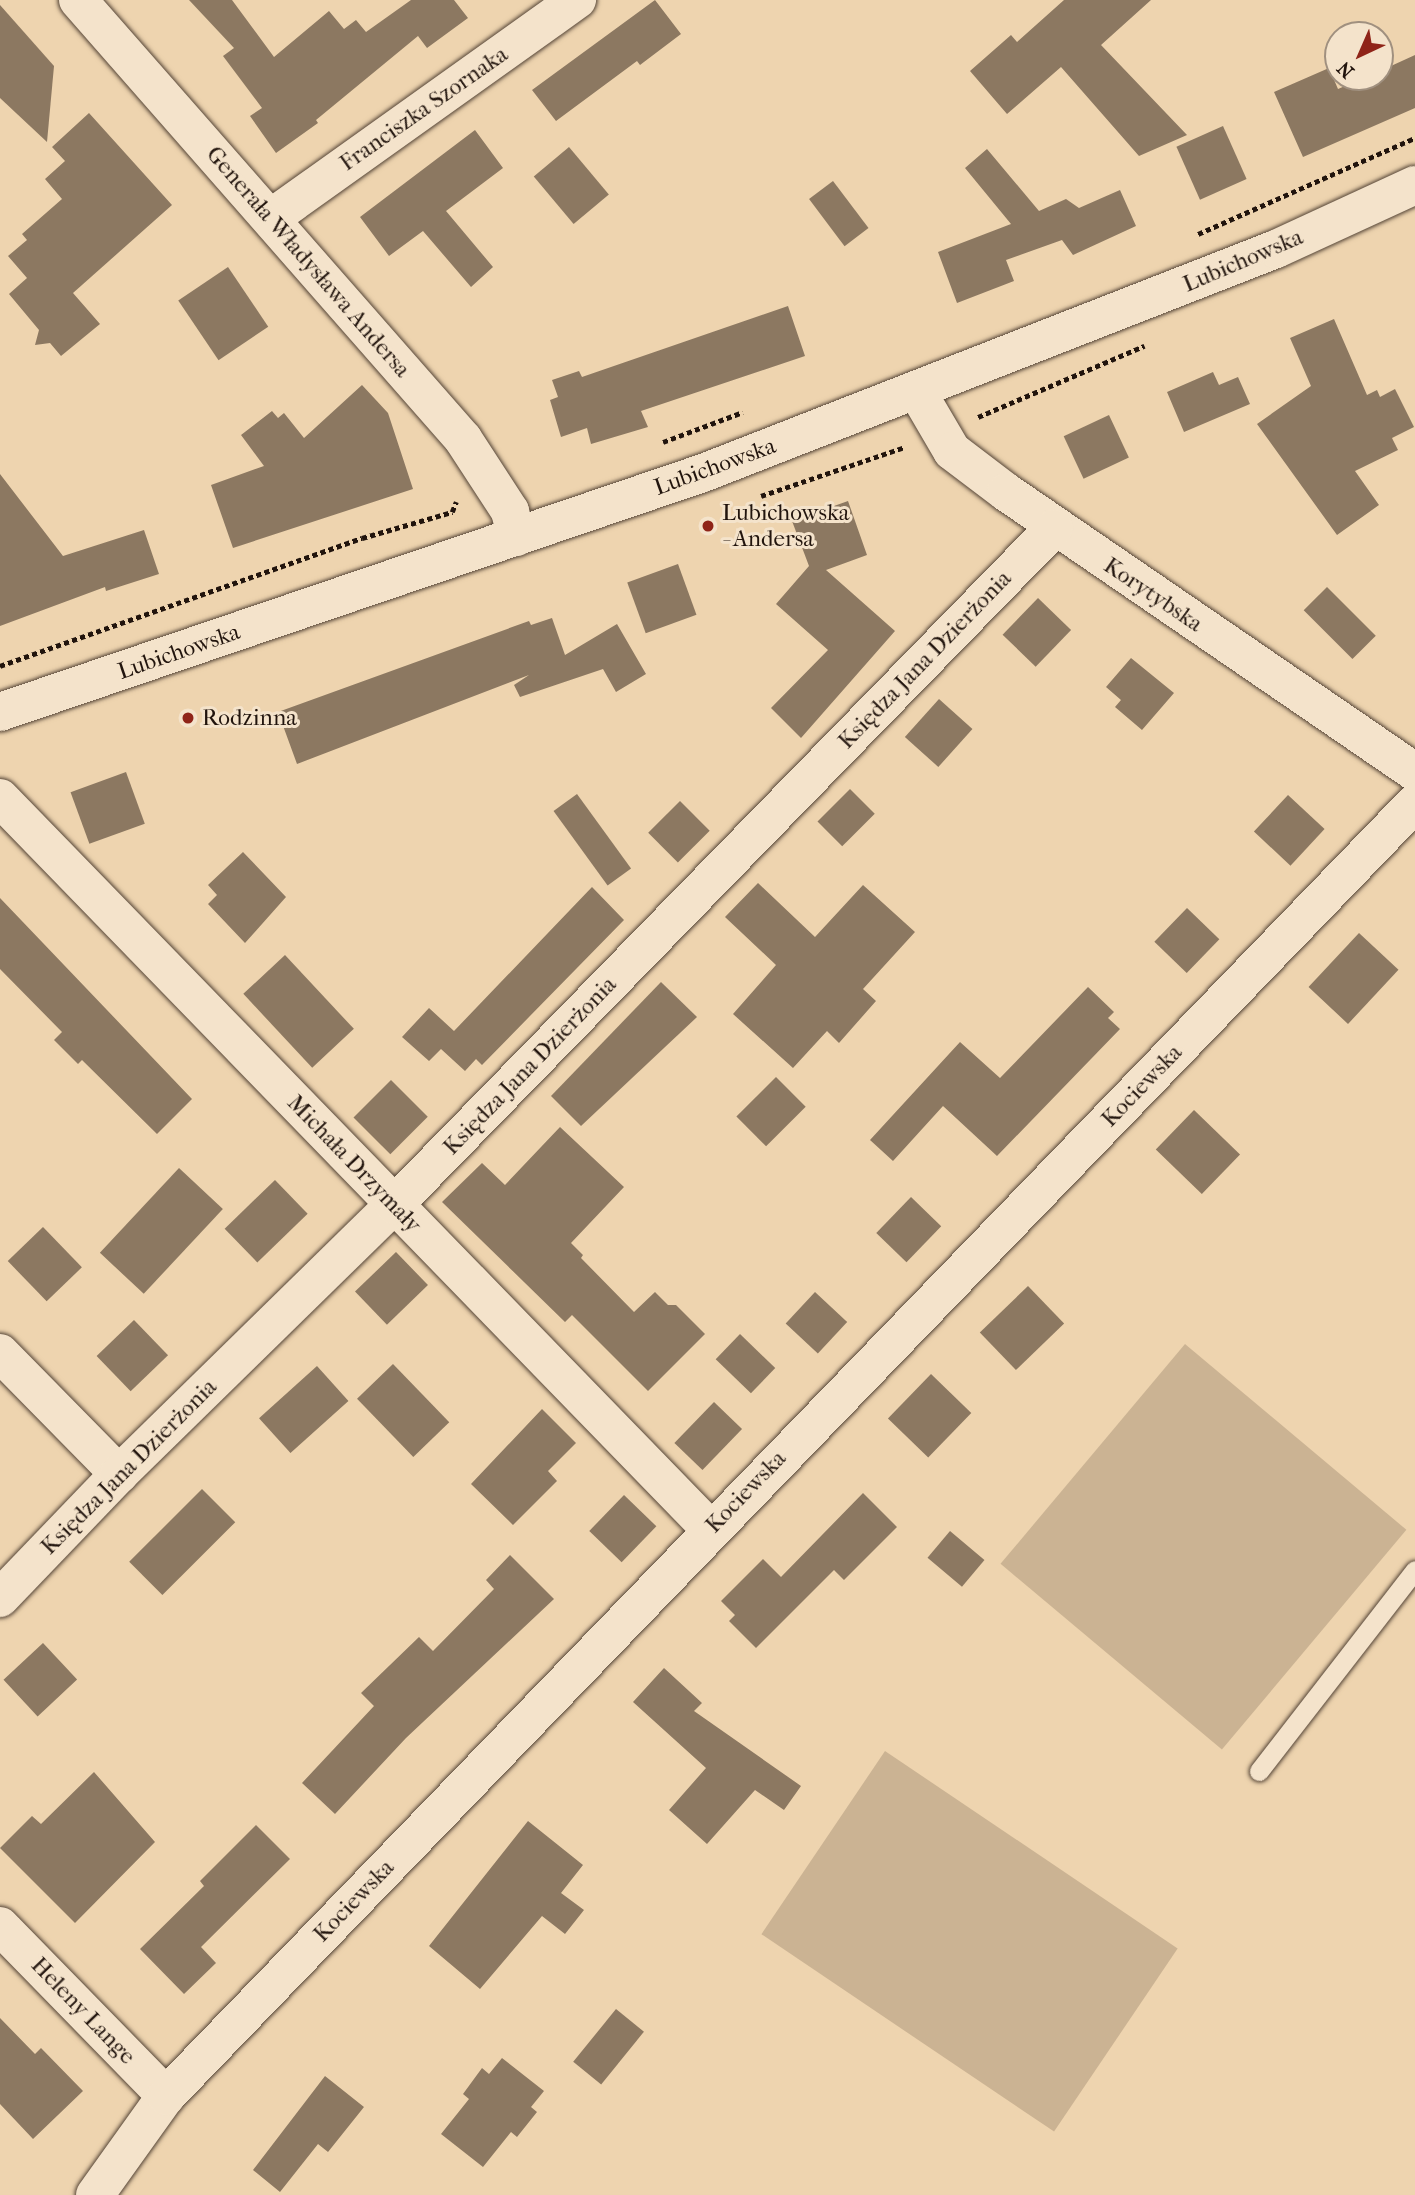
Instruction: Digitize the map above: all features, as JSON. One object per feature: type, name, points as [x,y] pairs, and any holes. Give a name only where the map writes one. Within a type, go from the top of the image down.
[{"type":"street","name":"Generała Władysława Andersa","points":[[78,0],[463,439],[510,510],[516,537]]},
{"type":"street","name":"Franciszka Szornaka","points":[[271,218],[577,0]]},
{"type":"street","name":"Lubichowska","points":[[0,712],[516,537],[918,393],[1276,249],[1415,185]]},
{"type":"street","name":"Korytybska","points":[[918,393],[952,451],[1054,528],[1415,772]]},
{"type":"street","name":"Księdza Jana Dzierżonia","points":[[0,1598],[119,1474],[394,1205],[1054,528]]},
{"type":"street","name":"Michała Drzymały","points":[[0,798],[710,1529]]},
{"type":"street","name":"Kociewska","points":[[95,2195],[166,2096],[710,1529],[1415,803]]},
{"type":"street","points":[[0,1353],[119,1474]]},
{"type":"street","name":"Heleny Lange","points":[[0,1926],[166,2096]]},
{"type":"lane","points":[[1259,1771],[1415,1570]]},
{"type":"path","points":[[1191,237],[1415,138]]},
{"type":"path","points":[[659,443],[749,410]]},
{"type":"path","points":[[0,666],[362,538],[452,512],[458,494]]},
{"type":"shaded area","points":[[1185,1344],[1406,1530],[1222,1750],[1001,1564]]},
{"type":"shaded area","points":[[885,1751],[1178,1948],[1054,2132],[761,1934]]},
{"type":"building","points":[[189,0],[232,0],[274,57],[329,11],[344,29],[356,20],[366,32],[411,0],[454,0],[468,18],[427,48],[418,36],[316,120],[318,123],[276,153],[250,116],[262,108],[223,56],[234,48]]},
{"type":"building","points":[[655,0],[681,34],[640,65],[637,61],[556,121],[532,90]]},
{"type":"building","points":[[1064,0],[1151,0],[1101,45],[1187,135],[1139,156],[1061,67],[1007,114],[970,71],[1011,35],[1017,42]]},
{"type":"building","points":[[0,5],[54,66],[47,142],[0,98]]},
{"type":"building","points":[[1415,55],[1415,108],[1303,157],[1274,92],[1324,70],[1324,91],[1394,91],[1394,65]]},
{"type":"building","points":[[89,113],[172,205],[73,293],[100,324],[61,356],[50,343],[35,345],[39,330],[9,294],[27,278],[8,256],[27,240],[22,234],[62,199],[45,179],[65,161],[52,147]]},
{"type":"building","points":[[1223,126],[1247,179],[1200,200],[1176,147]]},
{"type":"building","points":[[475,130],[503,168],[446,211],[493,267],[471,287],[423,231],[389,256],[360,217]]},
{"type":"building","points":[[569,147],[609,194],[574,224],[534,177]]},
{"type":"building","points":[[987,149],[1039,211],[1066,199],[1079,208],[1120,190],[1136,226],[1073,255],[1062,240],[1006,260],[1014,281],[957,303],[938,252],[1011,224],[965,168]]},
{"type":"building","points":[[833,181],[869,228],[845,246],[809,199]]},
{"type":"building","points":[[228,267],[268,327],[219,360],[178,301]]},
{"type":"building","points":[[788,306],[805,356],[641,411],[648,427],[591,444],[587,428],[561,437],[550,400],[558,397],[552,380],[579,371],[582,377]]},
{"type":"building","points":[[1334,319],[1367,395],[1377,390],[1380,397],[1395,389],[1414,427],[1392,438],[1398,450],[1355,471],[1379,505],[1337,535],[1257,424],[1311,386],[1290,338]]},
{"type":"building","points":[[1213,372],[1219,385],[1238,377],[1250,404],[1184,432],[1167,392]]},
{"type":"building","points":[[362,385],[388,413],[413,489],[233,548],[211,485],[264,466],[241,435],[272,411],[278,418],[284,413],[304,438]]},
{"type":"building","points":[[1109,415],[1129,458],[1084,479],[1064,436]]},
{"type":"building","points":[[0,474],[63,556],[144,530],[159,574],[106,591],[105,587],[0,626]]},
{"type":"building","points":[[848,501],[867,555],[826,570],[895,631],[801,738],[771,708],[828,650],[776,604],[809,566],[792,521]]},
{"type":"building","points":[[678,564],[696,615],[646,633],[627,582]]},
{"type":"building","points":[[1327,587],[1376,636],[1352,659],[1304,610]]},
{"type":"building","points":[[1038,598],[1071,630],[1036,667],[1003,635]]},
{"type":"building","points":[[552,618],[565,655],[617,624],[646,674],[616,692],[603,669],[520,697],[514,685],[529,675],[297,764],[278,712],[529,621],[531,625]]},
{"type":"building","points":[[1131,658],[1174,693],[1142,730],[1115,707],[1121,700],[1106,687]]},
{"type":"building","points":[[939,699],[972,729],[938,767],[905,737]]},
{"type":"building","points":[[126,772],[145,824],[89,844],[71,792]]},
{"type":"building","points":[[850,789],[875,814],[842,846],[817,822]]},
{"type":"building","points":[[577,794],[631,868],[608,885],[554,811]]},
{"type":"building","points":[[1288,795],[1325,829],[1290,866],[1254,832]]},
{"type":"building","points":[[680,801],[710,831],[678,863],[648,833]]},
{"type":"building","points":[[243,852],[286,897],[245,943],[208,904],[217,895],[208,885]]},
{"type":"building","points":[[758,883],[815,937],[863,885],[915,932],[863,989],[876,1001],[839,1043],[827,1031],[793,1068],[733,1014],[776,965],[725,917]]},
{"type":"building","points":[[592,887],[624,920],[482,1065],[476,1059],[465,1071],[441,1049],[429,1061],[402,1037],[429,1008],[454,1031]]},
{"type":"building","points":[[0,898],[192,1099],[157,1134],[82,1060],[78,1064],[54,1040],[62,1032],[0,969]]},
{"type":"building","points":[[1187,908],[1219,939],[1187,973],[1154,942]]},
{"type":"building","points":[[1359,933],[1398,970],[1348,1024],[1309,987]]},
{"type":"building","points":[[285,955],[354,1029],[312,1068],[243,994]]},
{"type":"building","points":[[661,982],[697,1017],[581,1126],[551,1096]]},
{"type":"building","points":[[1088,987],[1114,1012],[1108,1018],[1120,1029],[997,1156],[943,1106],[893,1161],[870,1140],[960,1042],[1000,1078]]},
{"type":"building","points":[[776,1077],[806,1107],[766,1146],[736,1117]]},
{"type":"building","points":[[391,1080],[428,1117],[390,1154],[354,1117]]},
{"type":"building","points":[[1194,1110],[1240,1154],[1202,1194],[1156,1150]]},
{"type":"building","points":[[560,1127],[624,1187],[571,1243],[583,1255],[581,1258],[634,1312],[655,1292],[668,1305],[676,1305],[705,1334],[648,1391],[572,1315],[565,1322],[442,1202],[482,1163],[505,1185]]},
{"type":"building","points":[[179,1168],[223,1209],[144,1294],[100,1253]]},
{"type":"building","points":[[275,1180],[308,1214],[257,1262],[225,1229]]},
{"type":"building","points":[[911,1197],[941,1226],[906,1262],[876,1233]]},
{"type":"building","points":[[43,1227],[82,1267],[47,1301],[8,1261]]},
{"type":"building","points":[[396,1252],[428,1285],[387,1325],[355,1292]]},
{"type":"building","points":[[1028,1286],[1064,1323],[1016,1370],[980,1333]]},
{"type":"building","points":[[815,1292],[847,1322],[818,1353],[786,1323]]},
{"type":"building","points":[[134,1320],[168,1355],[131,1391],[97,1356]]},
{"type":"building","points":[[740,1334],[775,1368],[751,1393],[716,1359]]},
{"type":"building","points":[[393,1364],[449,1422],[413,1457],[357,1399]]},
{"type":"building","points":[[317,1366],[348,1401],[290,1453],[259,1418]]},
{"type":"building","points":[[931,1374],[971,1413],[928,1457],[888,1419]]},
{"type":"building","points":[[714,1402],[742,1429],[702,1470],[674,1443]]},
{"type":"building","points":[[542,1409],[576,1443],[548,1471],[557,1481],[513,1525],[471,1484]]},
{"type":"building","points":[[202,1489],[235,1522],[162,1595],[129,1562]]},
{"type":"building","points":[[863,1493],[897,1527],[844,1580],[834,1570],[756,1648],[729,1621],[735,1615],[721,1601],[763,1559],[781,1577]]},
{"type":"building","points":[[624,1495],[656,1526],[622,1562],[589,1531]]},
{"type":"building","points":[[950,1531],[984,1560],[962,1587],[928,1558]]},
{"type":"building","points":[[510,1555],[554,1599],[406,1738],[335,1814],[302,1783],[374,1706],[361,1693],[419,1637],[433,1651],[494,1589],[486,1580]]},
{"type":"building","points":[[43,1643],[77,1680],[38,1716],[4,1680]]},
{"type":"building","points":[[664,1668],[702,1703],[694,1711],[801,1786],[784,1810],[755,1790],[707,1844],[669,1810],[706,1768],[633,1702]]},
{"type":"building","points":[[94,1772],[155,1842],[75,1923],[0,1848],[32,1816],[41,1824]]},
{"type":"building","points":[[528,1821],[583,1865],[561,1893],[584,1910],[565,1934],[542,1916],[480,1989],[429,1946]]},
{"type":"building","points":[[256,1825],[290,1859],[201,1947],[216,1963],[184,1994],[140,1949],[204,1886],[200,1881]]},
{"type":"building","points":[[616,2009],[644,2032],[601,2085],[573,2062]]},
{"type":"building","points":[[0,2018],[35,2054],[41,2048],[83,2091],[33,2139],[0,2104]]},
{"type":"building","points":[[502,2058],[544,2091],[531,2107],[537,2112],[517,2137],[511,2132],[483,2167],[441,2134],[469,2099],[463,2094],[482,2068],[489,2074]]},
{"type":"building","points":[[325,2076],[364,2107],[328,2152],[318,2144],[280,2192],[253,2170]]},
{"type":"place","name":"Lubichowska - Andersa","points":[[708,526]]},
{"type":"place","name":"Rodzinna","points":[[188,718]]}]
